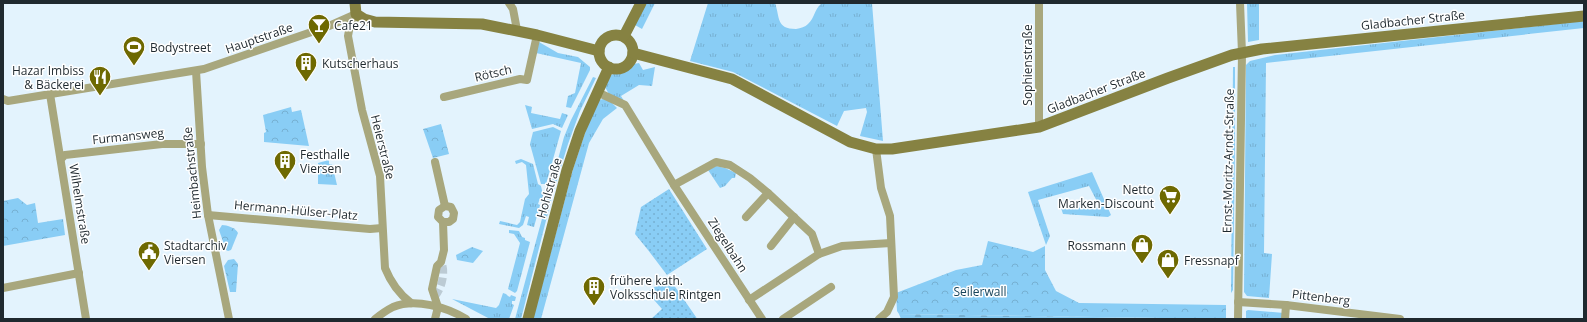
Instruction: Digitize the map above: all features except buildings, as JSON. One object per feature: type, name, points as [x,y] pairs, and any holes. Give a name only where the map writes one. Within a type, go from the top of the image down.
[{"type":"main road","points":[[624,36],[641,3]]},
{"type":"main road","points":[[356,8],[364,19],[375,22],[482,24],[517,30],[599,51]]},
{"type":"main road","name":"Gladbacher Straße","points":[[633,53],[732,79],[850,142],[876,149],[892,149],[1039,126],[1168,78],[1242,53],[1281,47],[1584,16]]},
{"type":"main road","points":[[612,35],[624,36],[631,43],[633,53],[629,63],[619,69],[608,67],[601,61],[599,51],[600,46],[607,37],[612,35]]},
{"type":"main road","name":"Hohlstraße","points":[[528,319],[567,170],[580,131],[608,67]]},
{"type":"street","points":[[509,3],[513,9],[517,30]]},
{"type":"street","name":"Sophienstraße","points":[[1039,3],[1039,126]]},
{"type":"street","name":"Ernst-Moritz-Arndt-Straße","points":[[1238,319],[1242,53],[1240,3]]},
{"type":"street","name":"Hauptstraße","points":[[3,99],[8,101],[196,71],[234,60],[329,26],[356,8]]},
{"type":"street","name":"Heierstraße","points":[[356,8],[348,36],[362,110],[380,176],[385,268],[390,280],[401,296],[411,303]]},
{"type":"street","name":"Rötsch","points":[[444,97],[520,79],[526,80],[537,35]]},
{"type":"street","name":"Heimbachstraße","points":[[196,71],[208,215],[229,319]]},
{"type":"street","name":"Ziegelbahn","points":[[597,92],[624,105],[674,185],[762,319]]},
{"type":"street","name":"Wilhelmstraße","points":[[50,94],[63,157],[86,319]]},
{"type":"street","name":"Furmansweg","points":[[63,157],[162,144],[201,144]]},
{"type":"street","points":[[876,149],[880,181],[890,216],[894,297],[887,312],[879,319]]},
{"type":"street","points":[[435,162],[445,206],[439,210],[438,217],[443,222],[444,250],[441,262],[437,266],[432,289],[438,307],[435,319]]},
{"type":"street","points":[[674,185],[716,162],[730,165],[750,178],[768,193],[812,234],[818,254]]},
{"type":"street","points":[[746,217],[768,193]]},
{"type":"street","name":"Hermann-Hülser-Platz","points":[[208,215],[370,229],[382,228]]},
{"type":"street","points":[[771,246],[794,217]]},
{"type":"street","points":[[749,300],[818,254],[842,246],[891,243]]},
{"type":"street","points":[[3,288],[79,273]]},
{"type":"street","points":[[783,319],[831,287]]},
{"type":"street","name":"Pittenberg","points":[[1238,302],[1286,305],[1400,319]]},
{"type":"street","points":[[375,319],[394,307],[411,303],[438,307],[458,314],[466,319]]},
{"type":"street","points":[[1285,319],[1286,305]]},
{"type":"green space","points":[[645,3],[655,3],[642,29],[635,25]]},
{"type":"green space","points":[[708,3],[775,3],[782,24],[785,27],[796,29],[808,24],[819,5],[822,3],[872,3],[883,141],[860,136],[867,112],[866,108],[844,111],[837,126],[733,72],[690,61]]},
{"type":"green space","points":[[1247,3],[1259,3],[1259,40],[1248,42]]},
{"type":"green space","points":[[1583,21],[1584,28],[1266,63],[1264,253],[1272,254],[1269,298],[1247,296],[1244,292],[1246,65],[1250,61],[1275,55]]},
{"type":"green space","points":[[539,42],[558,53],[578,57],[590,67],[590,70],[571,108],[566,107],[568,96],[575,93],[581,63],[536,53]]},
{"type":"green space","points":[[639,63],[643,70],[655,67],[652,86],[639,85],[621,96],[624,101],[610,96],[605,87],[610,76]]},
{"type":"green space","points":[[1233,67],[1235,67],[1235,147],[1233,290],[1231,293]]},
{"type":"green space","points":[[593,77],[596,78],[580,111],[553,193],[521,319],[515,319],[564,137]]},
{"type":"green space","points":[[599,100],[609,100],[617,108],[603,119],[589,143],[541,319],[533,319],[573,169],[591,115]]},
{"type":"green space","points":[[525,105],[532,107],[531,113],[560,119],[562,113],[568,115],[562,128],[553,124],[532,129]]},
{"type":"green space","points":[[291,107],[292,112],[301,110],[309,146],[264,142],[264,133],[266,132],[263,115]]},
{"type":"green space","points":[[441,124],[449,154],[433,158],[423,129]]},
{"type":"green space","points":[[553,127],[561,131],[546,184],[541,184],[530,144],[533,132]]},
{"type":"green space","points":[[521,159],[533,164],[538,184],[541,186],[543,195],[538,204],[540,205],[534,227],[527,225],[529,217],[526,216],[523,225],[519,228],[499,224],[500,221],[517,225],[520,222],[525,199],[529,194],[526,165],[522,162],[516,164],[515,161]]},
{"type":"green space","points":[[329,160],[329,164],[332,164],[337,185],[318,184],[318,163]]},
{"type":"green space","points":[[716,166],[736,173],[735,178],[732,178],[725,186],[720,188],[708,170]]},
{"type":"green space","points":[[1092,172],[1111,215],[1108,217],[1063,214],[1061,208],[1100,207],[1089,186],[1038,200],[1050,236],[1046,245],[1028,192]]},
{"type":"green space","points":[[669,189],[707,249],[667,275],[635,234],[641,207]]},
{"type":"green space","points":[[18,198],[27,205],[35,203],[38,223],[63,219],[65,235],[3,246],[3,201]]},
{"type":"green space","points":[[222,225],[231,227],[238,233],[231,250],[228,251],[226,250],[219,230]]},
{"type":"green space","points":[[509,230],[519,231],[525,240],[530,242],[517,291],[515,293],[508,289],[520,243],[514,234],[509,233]]},
{"type":"green space","name":"Seilerwall","points":[[988,241],[1033,252],[1045,246],[1045,270],[1056,291],[1079,303],[1226,305],[1226,319],[899,314],[897,311],[896,293],[956,270],[982,265]]},
{"type":"green space","points":[[472,247],[483,251],[473,263],[457,260],[456,255]]},
{"type":"green space","points":[[234,259],[238,264],[236,292],[230,292],[224,266],[228,260]]},
{"type":"green space","points":[[669,278],[697,319],[651,319],[662,309],[647,292]]},
{"type":"green space","points":[[503,293],[510,297],[511,295],[516,297],[515,301],[512,301],[512,304],[514,305],[509,319],[490,319],[452,299],[496,308],[499,305]]},
{"type":"green space","points":[[1248,310],[1284,313],[1284,319],[1246,319],[1246,311]]},
{"type":"green space","points":[[899,314],[1154,318],[901,319]]},
{"type":"tunnel","points":[[435,296],[440,289],[443,275],[441,262]]},
{"type":"place","name":"Cafe21","points":[[319,44]]},
{"type":"place","name":"Bodystreet","points":[[134,66]]},
{"type":"place","name":"Kutscherhaus","points":[[306,82]]},
{"type":"place","name":"Hazar Imbiss & Bäckerei","points":[[100,96]]},
{"type":"place","name":"Festhalle Viersen","points":[[285,180]]},
{"type":"place","name":"Netto Marken-Discount","points":[[1170,216]]},
{"type":"place","name":"Rossmann","points":[[1142,264]]},
{"type":"place","name":"Stadtarchiv Viersen","points":[[149,272]]},
{"type":"place","name":"Fressnapf","points":[[1168,280]]},
{"type":"place","name":"frühere kath. Volksschule Rintgen","points":[[594,306]]}]
